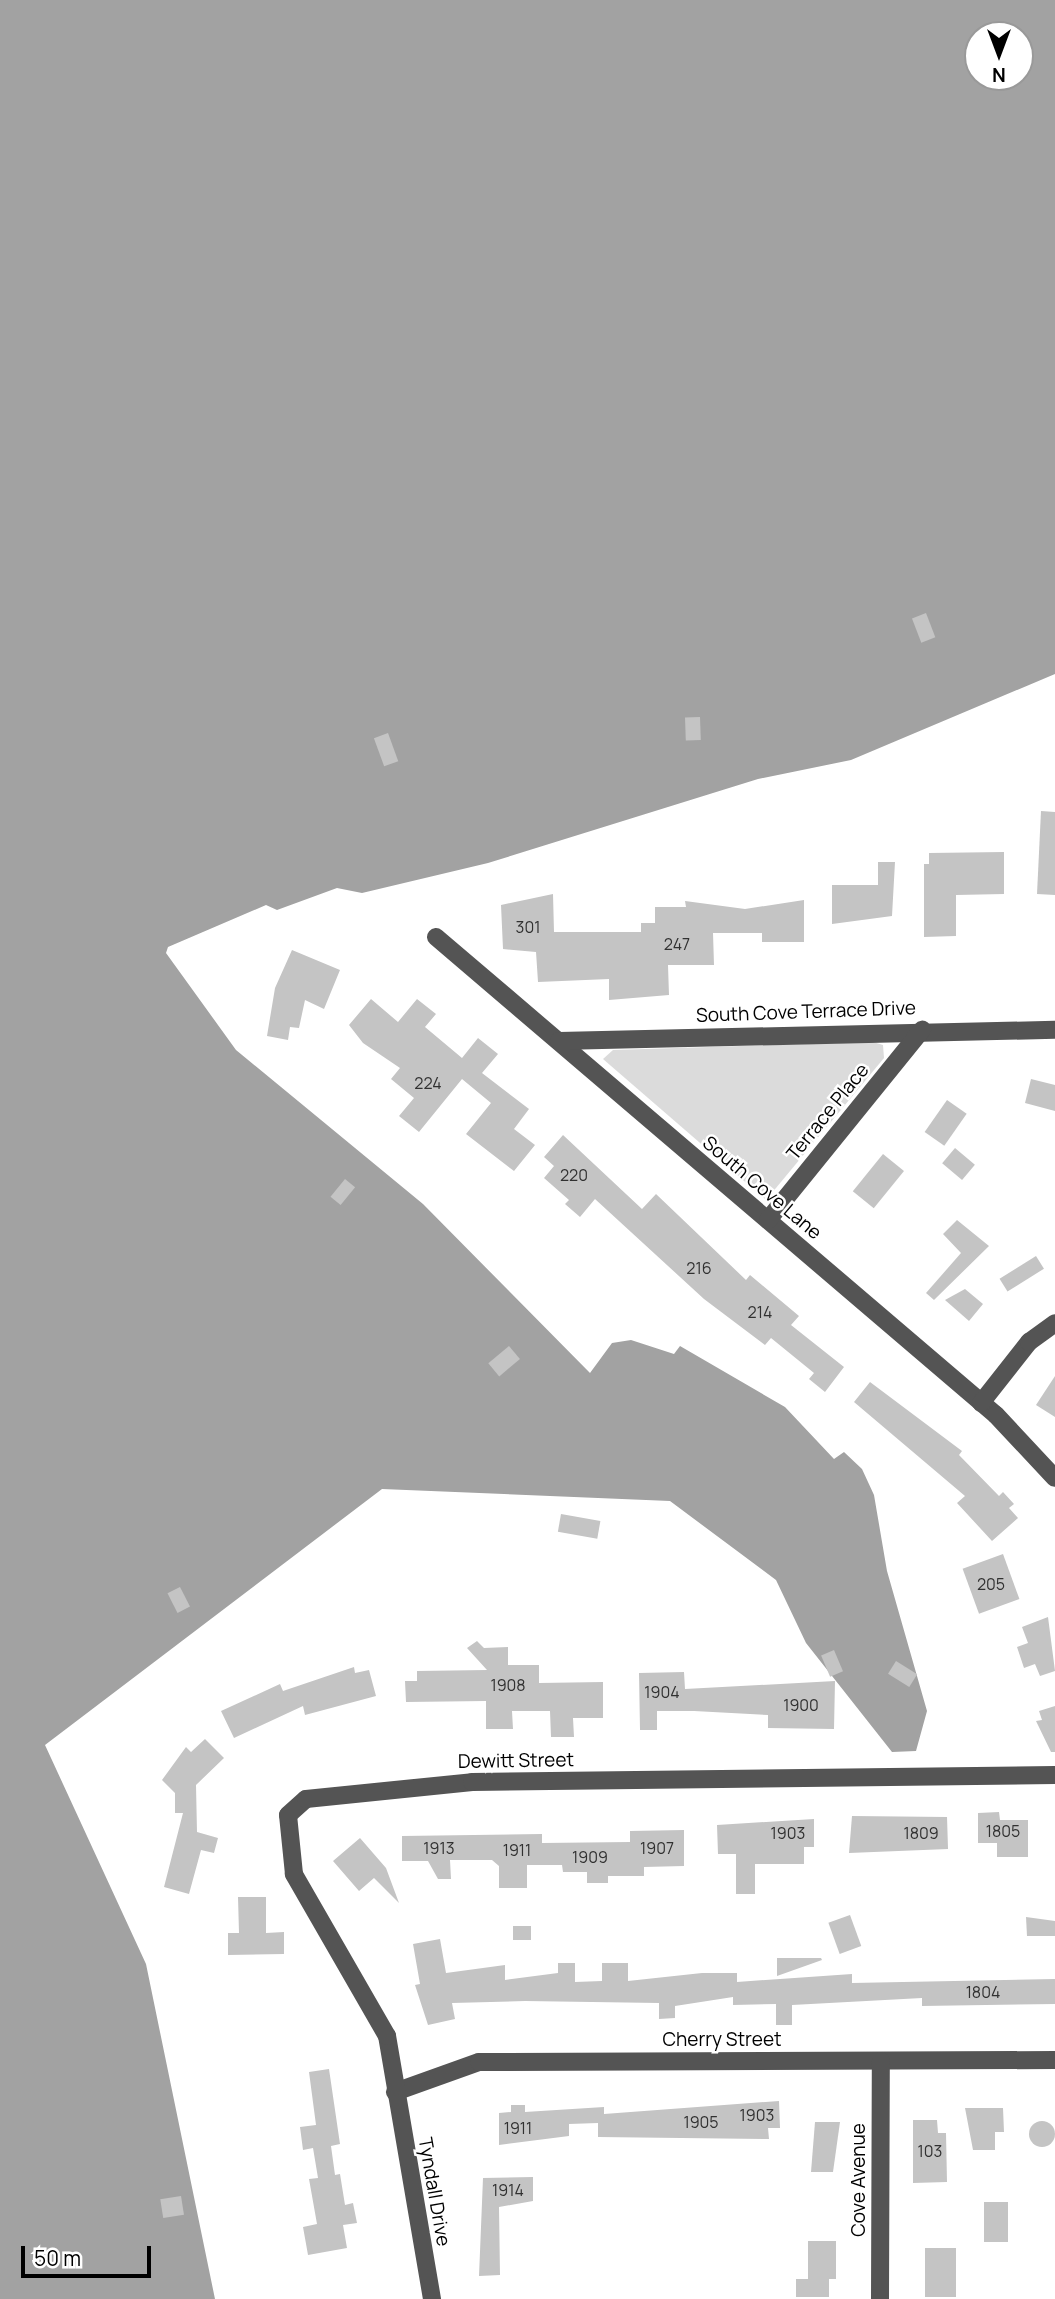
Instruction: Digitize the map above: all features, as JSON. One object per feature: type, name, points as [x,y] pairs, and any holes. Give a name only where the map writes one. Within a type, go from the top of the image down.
[{"type":"street","name":"South Cove Lane","points":[[436,937],[981,1403],[1055,1478]]},
{"type":"street","name":"South Cove Terrace Drive","points":[[559,1041],[922,1030],[1055,1030]]},
{"type":"street","name":"Terrace Place","points":[[768,1220],[922,1030]]},
{"type":"street","points":[[981,1403],[1029,1342],[1055,1323]]},
{"type":"street","name":"Dewitt Street","points":[[395,2092],[387,2036],[294,1874],[288,1815],[306,1799],[472,1782],[1055,1775]]},
{"type":"street","name":"Cherry Street","points":[[395,2092],[480,2062],[1055,2060]]},
{"type":"street","name":"Cove Avenue","points":[[880,2299],[881,2061]]},
{"type":"street","name":"Tyndall Drive","points":[[395,2092],[432,2299]]},
{"type":"shaded area","points":[[0,0],[1055,0],[1055,674],[851,760],[758,779],[488,863],[362,893],[337,888],[277,910],[266,905],[168,947],[166,953],[236,1050],[423,1204],[590,1373],[612,1343],[631,1340],[674,1354],[680,1346],[785,1407],[834,1459],[844,1452],[862,1469],[874,1495],[887,1571],[927,1711],[916,1751],[892,1752],[806,1643],[776,1580],[670,1501],[382,1489],[45,1745],[146,1964],[215,2299],[0,2299]]},
{"type":"shaded area","points":[[873,1042],[883,1045],[884,1058],[766,1200],[603,1059],[613,1050]]},
{"type":"building","points":[[926,613],[935,637],[921,643],[912,618]]},
{"type":"building","points":[[700,717],[701,740],[686,741],[685,718]]},
{"type":"building","points":[[388,733],[398,761],[384,766],[374,738]]},
{"type":"building","points":[[1041,811],[1055,812],[1055,895],[1037,894]]},
{"type":"building","points":[[1004,852],[1004,894],[956,895],[956,936],[924,937],[924,864],[929,864],[929,853]]},
{"type":"building","points":[[878,862],[895,862],[892,916],[832,924],[832,885],[878,885]]},
{"type":"building","points":[[553,894],[554,932],[641,932],[641,923],[655,923],[655,907],[686,907],[685,901],[745,909],[804,900],[804,942],[762,942],[762,933],[713,933],[714,965],[668,965],[669,995],[609,1000],[609,979],[538,982],[536,952],[503,949],[501,905]]},
{"type":"building","points":[[292,950],[340,970],[324,1009],[305,1000],[299,1028],[290,1027],[288,1040],[267,1036],[275,988]]},
{"type":"building","points":[[371,999],[398,1022],[417,999],[436,1014],[425,1027],[462,1058],[478,1038],[498,1054],[482,1073],[529,1109],[514,1129],[535,1145],[514,1171],[466,1134],[491,1103],[462,1079],[419,1132],[399,1116],[414,1098],[391,1079],[400,1068],[363,1043],[349,1025]]},
{"type":"building","points":[[1031,1079],[1055,1085],[1055,1111],[1025,1103]]},
{"type":"building","points":[[947,1100],[967,1114],[944,1146],[925,1132]]},
{"type":"building","points":[[563,1135],[642,1209],[656,1194],[746,1280],[750,1275],[799,1316],[791,1325],[844,1367],[825,1392],[809,1379],[814,1373],[771,1338],[765,1345],[704,1299],[595,1199],[580,1217],[565,1204],[569,1200],[544,1178],[554,1166],[544,1157]]},
{"type":"building","points":[[955,1148],[975,1165],[962,1180],[942,1163]]},
{"type":"building","points":[[883,1154],[904,1171],[874,1208],[853,1191]]},
{"type":"building","points":[[345,1179],[355,1187],[341,1205],[331,1197]]},
{"type":"building","points":[[957,1220],[989,1246],[934,1300],[926,1293],[961,1253],[943,1234]]},
{"type":"building","points":[[1036,1256],[1044,1269],[1007,1292],[1000,1279]]},
{"type":"building","points":[[965,1289],[983,1304],[969,1321],[945,1300]]},
{"type":"building","points":[[509,1346],[520,1359],[499,1376],[488,1363]]},
{"type":"building","points":[[1055,1376],[1055,1417],[1036,1405]]},
{"type":"building","points":[[870,1382],[962,1451],[959,1455],[999,1496],[1003,1492],[1014,1504],[1009,1508],[1018,1518],[992,1541],[957,1503],[965,1496],[854,1402]]},
{"type":"building","points":[[561,1514],[600,1521],[597,1539],[558,1532]]},
{"type":"building","points":[[1003,1554],[1019,1599],[979,1614],[963,1569]]},
{"type":"building","points":[[180,1587],[190,1607],[178,1613],[168,1593]]},
{"type":"building","points":[[1048,1617],[1055,1671],[1040,1676],[1035,1664],[1024,1668],[1017,1647],[1028,1643],[1022,1627]]},
{"type":"building","points":[[477,1641],[484,1648],[508,1647],[508,1665],[539,1665],[539,1683],[603,1682],[603,1718],[573,1718],[574,1737],[551,1737],[550,1711],[512,1711],[513,1729],[486,1729],[486,1701],[406,1702],[405,1681],[417,1681],[417,1671],[487,1670],[467,1648]]},
{"type":"building","points":[[834,1650],[843,1671],[830,1677],[821,1655]]},
{"type":"building","points":[[896,1661],[917,1674],[909,1687],[888,1674]]},
{"type":"building","points":[[354,1667],[355,1673],[369,1670],[376,1696],[305,1715],[303,1706],[234,1738],[221,1711],[280,1684],[283,1691]]},
{"type":"building","points":[[684,1672],[685,1689],[835,1681],[834,1729],[768,1728],[768,1715],[657,1711],[657,1730],[640,1730],[639,1673]]},
{"type":"building","points":[[1055,1706],[1055,1752],[1051,1752],[1036,1721],[1042,1720],[1039,1711]]},
{"type":"building","points":[[205,1739],[224,1758],[196,1785],[197,1832],[218,1838],[214,1853],[201,1850],[189,1894],[164,1887],[183,1813],[175,1813],[175,1793],[162,1780],[186,1747],[191,1752]]},
{"type":"building","points":[[999,1812],[1000,1820],[1028,1820],[1028,1857],[997,1857],[997,1843],[978,1843],[978,1813]]},
{"type":"building","points":[[852,1816],[947,1817],[948,1849],[849,1853]]},
{"type":"building","points":[[814,1819],[814,1847],[804,1847],[804,1864],[755,1864],[755,1894],[736,1894],[736,1854],[718,1854],[717,1825]]},
{"type":"building","points":[[684,1830],[684,1866],[644,1867],[644,1876],[608,1876],[608,1883],[587,1883],[587,1872],[563,1872],[562,1865],[527,1865],[527,1888],[499,1888],[499,1866],[492,1860],[450,1860],[451,1879],[438,1879],[428,1861],[402,1861],[402,1836],[542,1834],[542,1843],[630,1842],[630,1831]]},
{"type":"building","points":[[360,1838],[386,1868],[399,1903],[374,1878],[359,1891],[333,1861]]},
{"type":"building","points":[[238,1897],[266,1897],[266,1933],[284,1932],[284,1954],[228,1955],[228,1933],[239,1933]]},
{"type":"building","points":[[850,1915],[861,1946],[840,1954],[828,1923]]},
{"type":"building","points":[[1026,1917],[1055,1921],[1055,1936],[1027,1936]]},
{"type":"building","points":[[513,1926],[531,1926],[531,1940],[513,1940]]},
{"type":"building","points":[[440,1939],[446,1973],[505,1965],[505,1980],[558,1973],[558,1963],[575,1963],[575,1982],[602,1981],[602,1963],[628,1963],[628,1981],[702,1973],[737,1973],[737,1982],[852,1974],[852,1983],[1055,1979],[1055,2004],[922,2006],[922,1998],[792,2005],[792,2025],[776,2025],[776,2004],[733,2005],[733,1997],[675,2006],[675,2018],[659,2019],[659,2003],[452,2003],[455,2019],[428,2025],[415,1985],[420,1984],[413,1944]]},
{"type":"building","points":[[777,1958],[821,1958],[822,1960],[777,1976]]},
{"type":"building","points":[[329,2069],[340,2144],[331,2146],[335,2175],[340,2174],[345,2205],[353,2203],[357,2223],[343,2225],[347,2248],[308,2255],[303,2227],[317,2224],[309,2179],[318,2178],[313,2148],[303,2150],[300,2127],[316,2125],[309,2072]]},
{"type":"building","points":[[779,2101],[780,2128],[768,2128],[769,2139],[598,2137],[598,2123],[569,2124],[569,2136],[499,2145],[499,2113],[511,2112],[511,2105],[525,2105],[525,2112],[604,2107],[604,2114]]},
{"type":"building","points":[[965,2108],[1003,2108],[1004,2132],[995,2132],[995,2150],[973,2150]]},
{"type":"building","points":[[913,2120],[937,2120],[938,2133],[946,2133],[947,2182],[913,2183]]},
{"type":"building","points":[[1042,2121],[1051,2125],[1055,2134],[1051,2143],[1042,2147],[1033,2143],[1029,2134],[1033,2125]]},
{"type":"building","points":[[815,2122],[840,2122],[833,2172],[811,2172]]},
{"type":"building","points":[[533,2177],[533,2201],[499,2207],[500,2275],[479,2276],[483,2178]]},
{"type":"building","points":[[181,2196],[184,2215],[163,2218],[160,2199]]},
{"type":"building","points":[[984,2202],[1008,2202],[1008,2242],[984,2242]]},
{"type":"building","points":[[808,2241],[836,2241],[836,2279],[829,2279],[829,2297],[796,2297],[796,2279],[808,2279]]},
{"type":"building","points":[[925,2248],[956,2248],[956,2297],[925,2297]]}]
